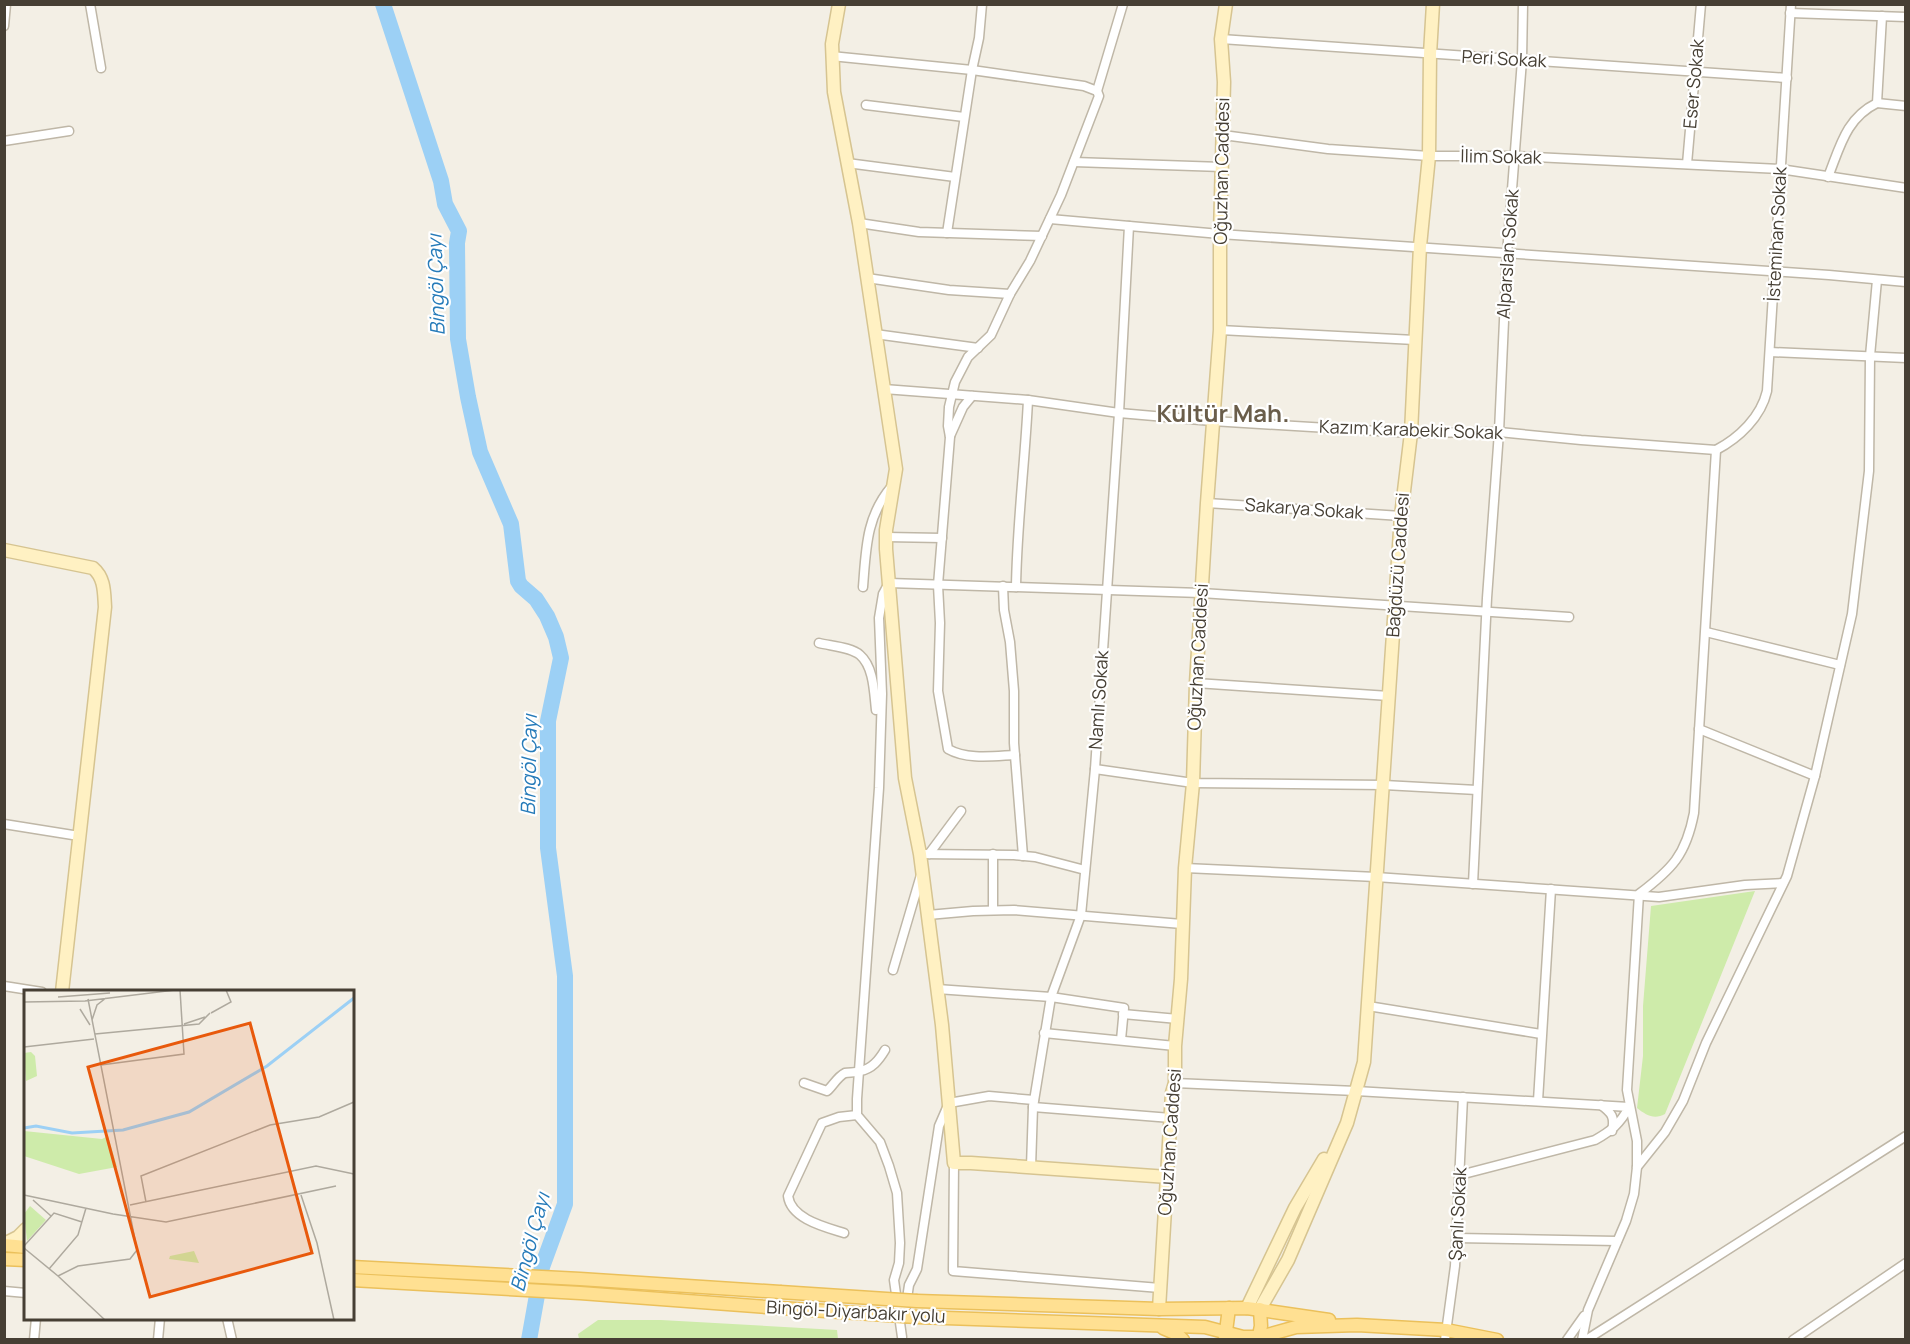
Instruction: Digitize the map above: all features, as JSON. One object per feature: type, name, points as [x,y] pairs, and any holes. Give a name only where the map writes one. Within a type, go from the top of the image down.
[{"type":"main road","points":[[4,1244],[24,1246]]},
{"type":"main road","points":[[4,1259],[24,1260]]},
{"type":"main road","name":"Bingöl-Diyarbakır yolu","points":[[354,1268],[580,1279],[917,1301],[1159,1309],[1246,1308],[1357,1325],[1497,1340]]},
{"type":"main road","name":"Bingöl-Diyarbakır yolu","points":[[354,1280],[580,1293],[917,1317],[1205,1327],[1225,1336],[1259,1338],[1296,1327],[1357,1325]]},
{"type":"main road","points":[[1225,1336],[1229,1308]]},
{"type":"main road","points":[[1259,1338],[1262,1326],[1260,1309]]},
{"type":"main road","points":[[1156,1326],[1177,1334],[1183,1340]]},
{"type":"street","points":[[4,26],[6,4]]},
{"type":"street","points":[[90,4],[100,68]]},
{"type":"street","points":[[839,4],[831,56],[836,106],[859,223],[896,469],[886,537],[889,583],[905,778],[925,854],[893,970]]},
{"type":"street","points":[[947,233],[964,117],[979,38],[982,4]]},
{"type":"street","points":[[1015,755],[974,756],[954,753],[948,749],[938,691],[940,623],[938,585],[950,437],[948,426],[951,394],[968,357],[991,335],[1050,219],[1097,104],[1099,96],[1097,91],[1123,4]]},
{"type":"street","name":"Oğuzhan Caddesi","points":[[1159,1309],[1178,1019],[1185,868],[1193,783],[1201,593],[1220,330],[1224,82],[1221,39],[1226,4]]},
{"type":"street","name":"Bağdüzü Caddesi","points":[[1347,1123],[1364,1062],[1401,516],[1411,433],[1420,246],[1429,156],[1433,4]]},
{"type":"street","name":"Alparslan Sokak","points":[[1473,884],[1486,612],[1499,432],[1507,254],[1522,60],[1523,4]]},
{"type":"street","name":"Eser Sokak","points":[[1687,164],[1701,4]]},
{"type":"street","points":[[1791,9],[1905,17]]},
{"type":"street","name":"İstemihan Sokak","points":[[1720,448],[1756,418],[1764,405],[1770,352],[1791,9]]},
{"type":"street","points":[[1877,103],[1882,16]]},
{"type":"street","name":"Peri Sokak","points":[[1221,39],[1787,78]]},
{"type":"street","points":[[831,56],[972,70],[1084,86],[1097,91]]},
{"type":"street","points":[[1828,177],[1847,131],[1863,110],[1877,103],[1905,106]]},
{"type":"street","points":[[866,105],[964,117]]},
{"type":"street","points":[[4,141],[69,131]]},
{"type":"street","name":"İlim Sokak","points":[[1222,135],[1328,148],[1429,156],[1515,156],[1780,169],[1905,188]]},
{"type":"street","points":[[1074,162],[1222,166]]},
{"type":"street","points":[[847,163],[955,177]]},
{"type":"street","points":[[1050,219],[1220,234],[1420,246],[1905,282]]},
{"type":"street","points":[[859,223],[919,232],[1042,236]]},
{"type":"street","name":"Namlı Sokak","points":[[1031,1167],[1034,1103],[1051,997],[1081,915],[1095,769],[1130,226]]},
{"type":"street","points":[[867,278],[949,290],[1010,294]]},
{"type":"street","points":[[1637,1167],[1665,1132],[1683,1101],[1706,1044],[1783,883],[1797,846],[1852,614],[1869,471],[1870,356],[1877,280]]},
{"type":"street","points":[[1220,330],[1415,340]]},
{"type":"street","points":[[875,334],[978,348]]},
{"type":"street","points":[[1770,352],[1905,358]]},
{"type":"street","name":"Kazım Karabekir Sokak","points":[[884,389],[1029,400],[1119,413],[1212,421],[1411,433],[1499,432],[1581,440],[1720,448]]},
{"type":"street","points":[[950,437],[959,414],[972,396]]},
{"type":"street","points":[[1016,587],[1016,548],[1029,400]]},
{"type":"street","points":[[1567,1340],[1588,1310],[1634,1194],[1637,1141],[1629,1107],[1628,1068],[1639,894],[1667,871],[1683,852],[1694,813],[1720,448]]},
{"type":"street","points":[[863,587],[872,519],[880,500],[896,481]]},
{"type":"street","name":"Sakarya Sokak","points":[[1207,503],[1401,516]]},
{"type":"street","points":[[886,537],[942,538]]},
{"type":"street","points":[[4,550],[93,568],[99,573],[104,588],[105,607],[63,990]]},
{"type":"street","points":[[889,583],[1201,593],[1569,617]]},
{"type":"street","points":[[889,583],[883,594],[879,618],[882,694],[879,731],[879,788],[857,1115],[880,1142],[897,1193],[900,1243],[899,1263],[894,1280],[902,1338]]},
{"type":"street","points":[[1003,586],[1004,610],[1011,652],[1015,755],[1023,856]]},
{"type":"street","points":[[1706,632],[1840,665]]},
{"type":"street","points":[[819,643],[860,654],[868,665],[879,731]]},
{"type":"street","points":[[1196,683],[1389,696]]},
{"type":"street","points":[[1699,729],[1815,776]]},
{"type":"street","points":[[1095,769],[1193,783],[1384,785],[1477,790]]},
{"type":"street","points":[[925,854],[961,811]]},
{"type":"street","points":[[4,824],[79,836]]},
{"type":"street","points":[[925,854],[1023,856],[1085,870]]},
{"type":"street","points":[[993,854],[993,910]]},
{"type":"street","points":[[1185,868],[1376,877],[1659,897],[1745,885],[1783,883]]},
{"type":"street","points":[[922,871],[937,989],[954,1163],[953,1271],[1161,1288]]},
{"type":"street","points":[[1538,1101],[1551,890]]},
{"type":"street","points":[[928,915],[993,910],[1182,924]]},
{"type":"street","points":[[4,986],[29,990]]},
{"type":"street","points":[[937,989],[1051,997],[1124,1008],[1121,1040]]},
{"type":"street","points":[[1368,1006],[1541,1034]]},
{"type":"street","points":[[1123,1014],[1178,1019]]},
{"type":"street","points":[[1044,1034],[1175,1046]]},
{"type":"street","points":[[804,1083],[827,1091],[840,1076],[847,1072],[860,1071],[879,1060],[885,1050]]},
{"type":"street","points":[[1174,1083],[1629,1107]]},
{"type":"street","points":[[949,1103],[989,1096],[1171,1118]]},
{"type":"street","name":"Şanlı Sokak","points":[[1446,1335],[1457,1238],[1463,1097]]},
{"type":"street","points":[[902,1338],[909,1285],[917,1269],[939,1126],[949,1103]]},
{"type":"street","points":[[1601,1105],[1611,1112],[1614,1121],[1612,1131]]},
{"type":"street","points":[[1460,1175],[1595,1140],[1612,1131],[1622,1120],[1629,1107]]},
{"type":"street","points":[[844,1233],[807,1219],[793,1209],[788,1196],[822,1124],[857,1115]]},
{"type":"street","points":[[1246,1308],[1295,1208],[1347,1123]]},
{"type":"street","points":[[1260,1309],[1288,1260],[1347,1123]]},
{"type":"street","points":[[1584,1340],[1905,1136]]},
{"type":"street","points":[[954,1163],[1168,1177]]},
{"type":"street","points":[[4,1244],[24,1231]]},
{"type":"street","points":[[1457,1238],[1617,1241]]},
{"type":"street","points":[[1793,1340],[1905,1263]]},
{"type":"street","points":[[4,1291],[24,1293]]},
{"type":"street","points":[[1584,1340],[1588,1310]]},
{"type":"street","points":[[34,1340],[36,1320]]},
{"type":"street","points":[[158,1340],[160,1320]]},
{"type":"street","points":[[227,1320],[232,1340]]},
{"type":"green space","points":[[1755,891],[1665,1114],[1657,1117],[1647,1115],[1637,1108],[1643,1056],[1643,1006],[1651,906]]},
{"type":"green space","points":[[598,1320],[661,1320],[837,1330],[838,1339],[579,1339],[578,1334]]},
{"type":"waterway","name":"Bingöl Çayı","points":[[383,4],[441,181],[445,204],[459,231],[457,243],[458,339],[480,452],[511,524],[518,581],[536,599],[547,616],[556,637],[561,658],[548,721],[548,848],[565,976],[565,1204],[542,1267],[529,1340]]},
{"type":"district","name":"Kültür Mah.","points":[[1223,414]]}]
